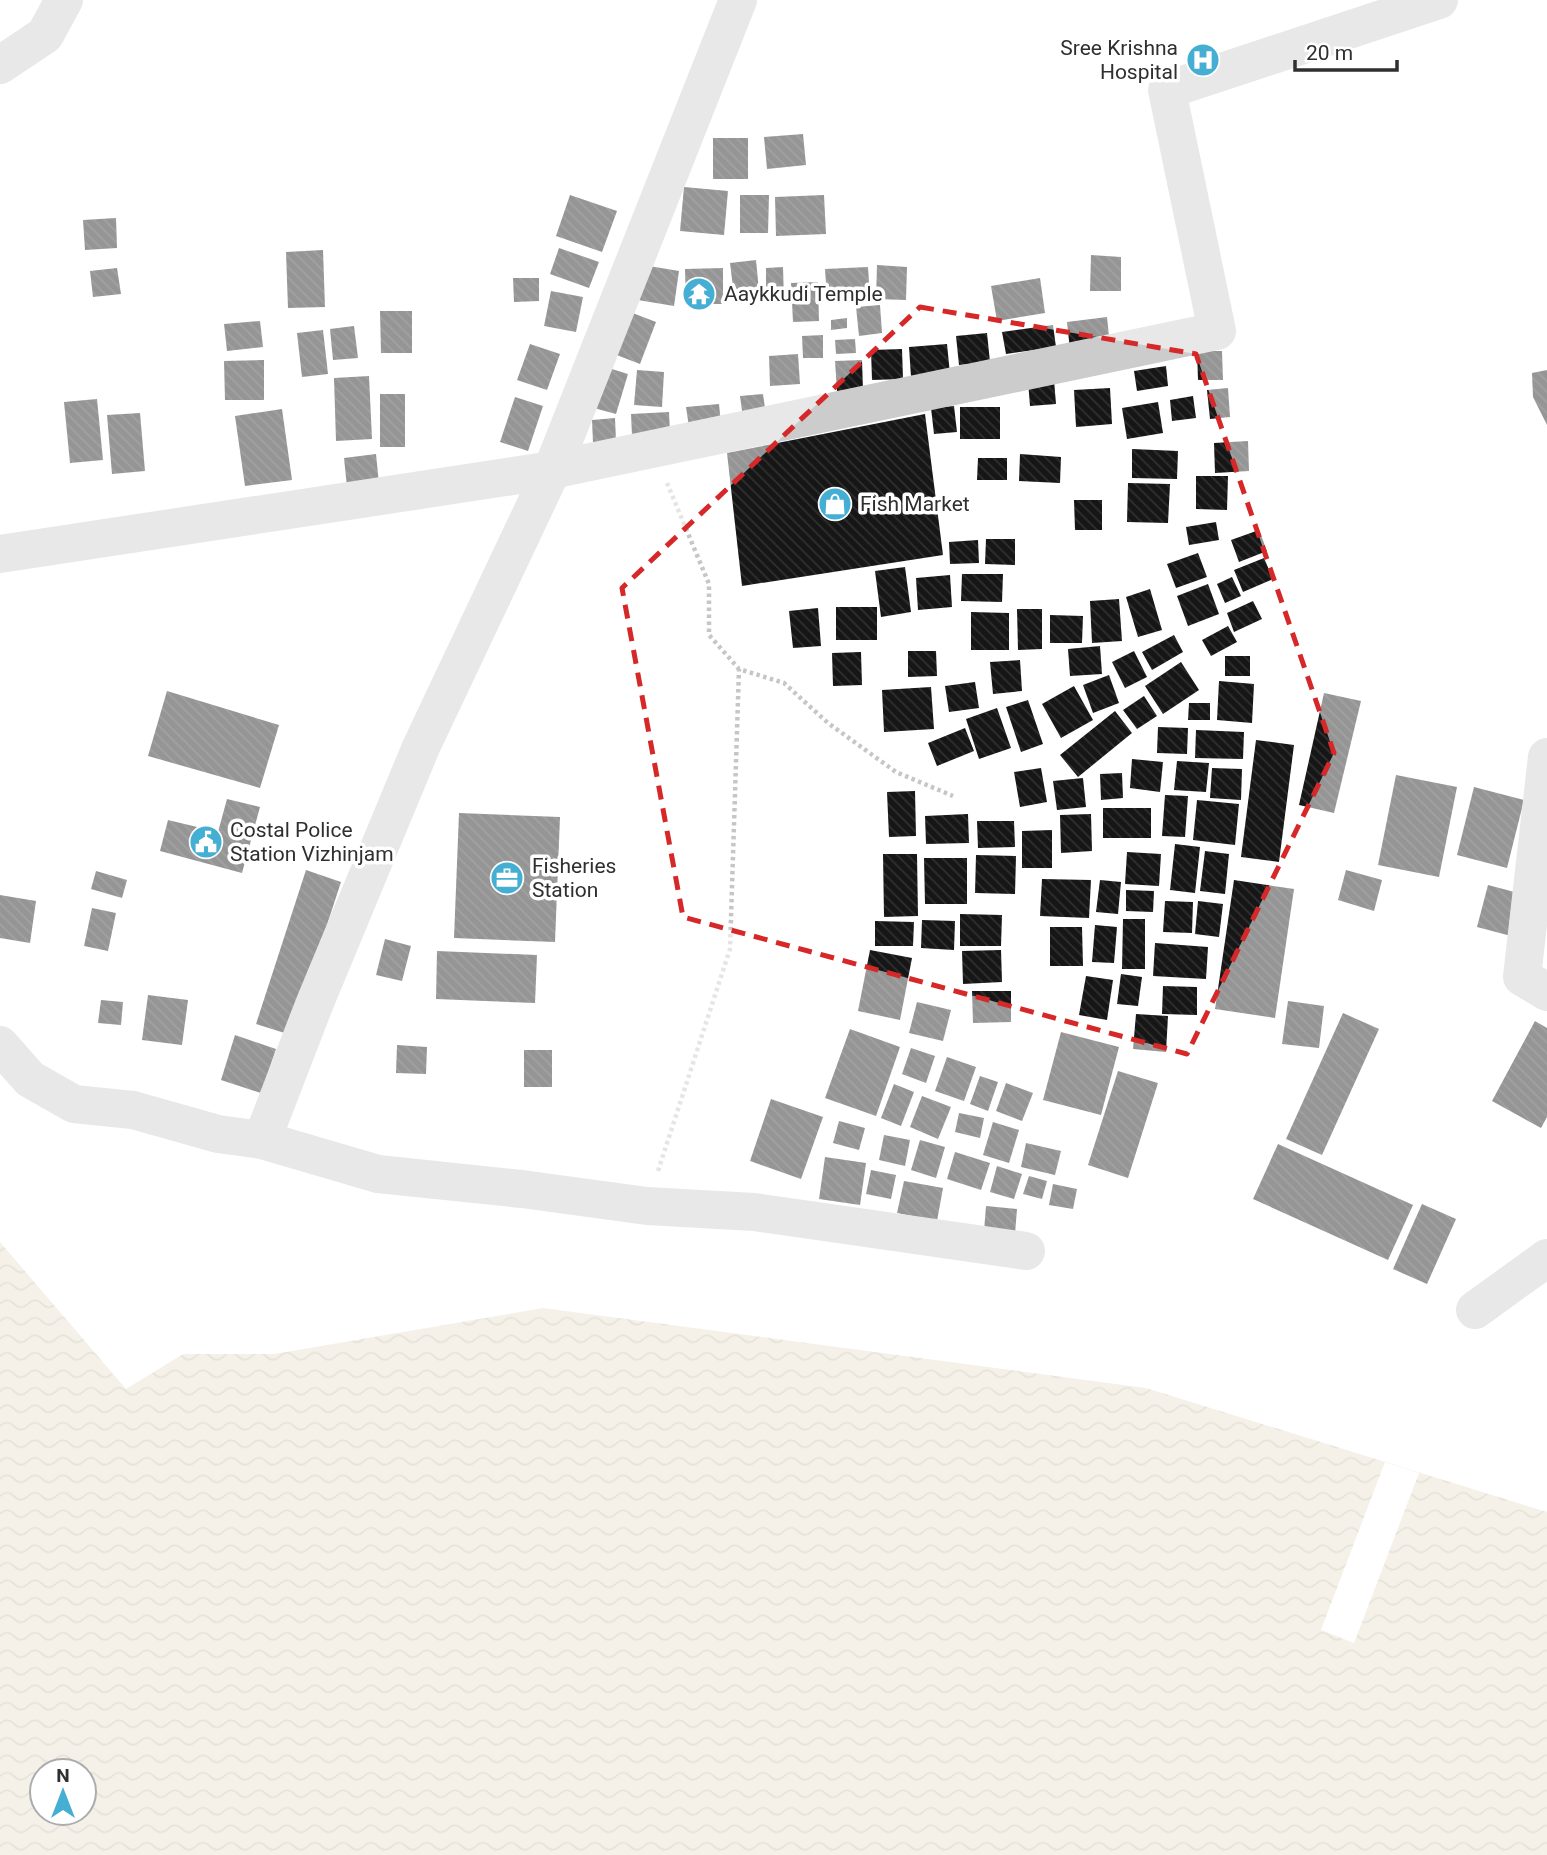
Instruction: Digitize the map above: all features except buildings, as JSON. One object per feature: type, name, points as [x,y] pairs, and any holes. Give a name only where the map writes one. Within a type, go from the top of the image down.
[{"type":"street","points":[[0,65],[45,35],[64,0]]},
{"type":"street","points":[[262,1140],[314,1005],[421,747],[552,470],[738,0]]},
{"type":"street","points":[[0,554],[552,470],[650,447],[1217,331],[1167,90],[1439,0]]},
{"type":"street","points":[[1547,757],[1522,977],[1547,992]]},
{"type":"street","points":[[0,1045],[30,1079],[74,1104],[134,1110],[218,1133],[262,1140],[378,1174],[522,1189],[647,1206],[754,1212],[1026,1251]]},
{"type":"street","points":[[1475,1310],[1547,1258]]},
{"type":"path","points":[[650,447],[685,522],[709,584],[709,635],[739,668],[784,683],[828,723],[896,772],[953,796]]},
{"type":"path","points":[[647,1206],[730,949],[739,668]]},
{"type":"highlighted area","points":[[920,307],[1196,354],[1334,753],[1187,1054],[683,917],[622,588]]},
{"type":"water","points":[[0,1242],[126,1389],[183,1354],[274,1354],[543,1308],[1146,1388],[1547,1512],[1547,1855],[0,1855]]},
{"type":"pier","points":[[1385,1462],[1419,1473],[1354,1643],[1321,1630]]},
{"type":"place","name":"Sree Krishna Hospital","points":[[1203,60]]},
{"type":"place","name":"Aaykkudi Temple","points":[[699,294]]},
{"type":"place","name":"Fish Market","points":[[835,504]]},
{"type":"place","name":"Costal Police Station Vizhinjam","points":[[206,842]]},
{"type":"place","name":"Fisheries Station","points":[[507,878]]}]
